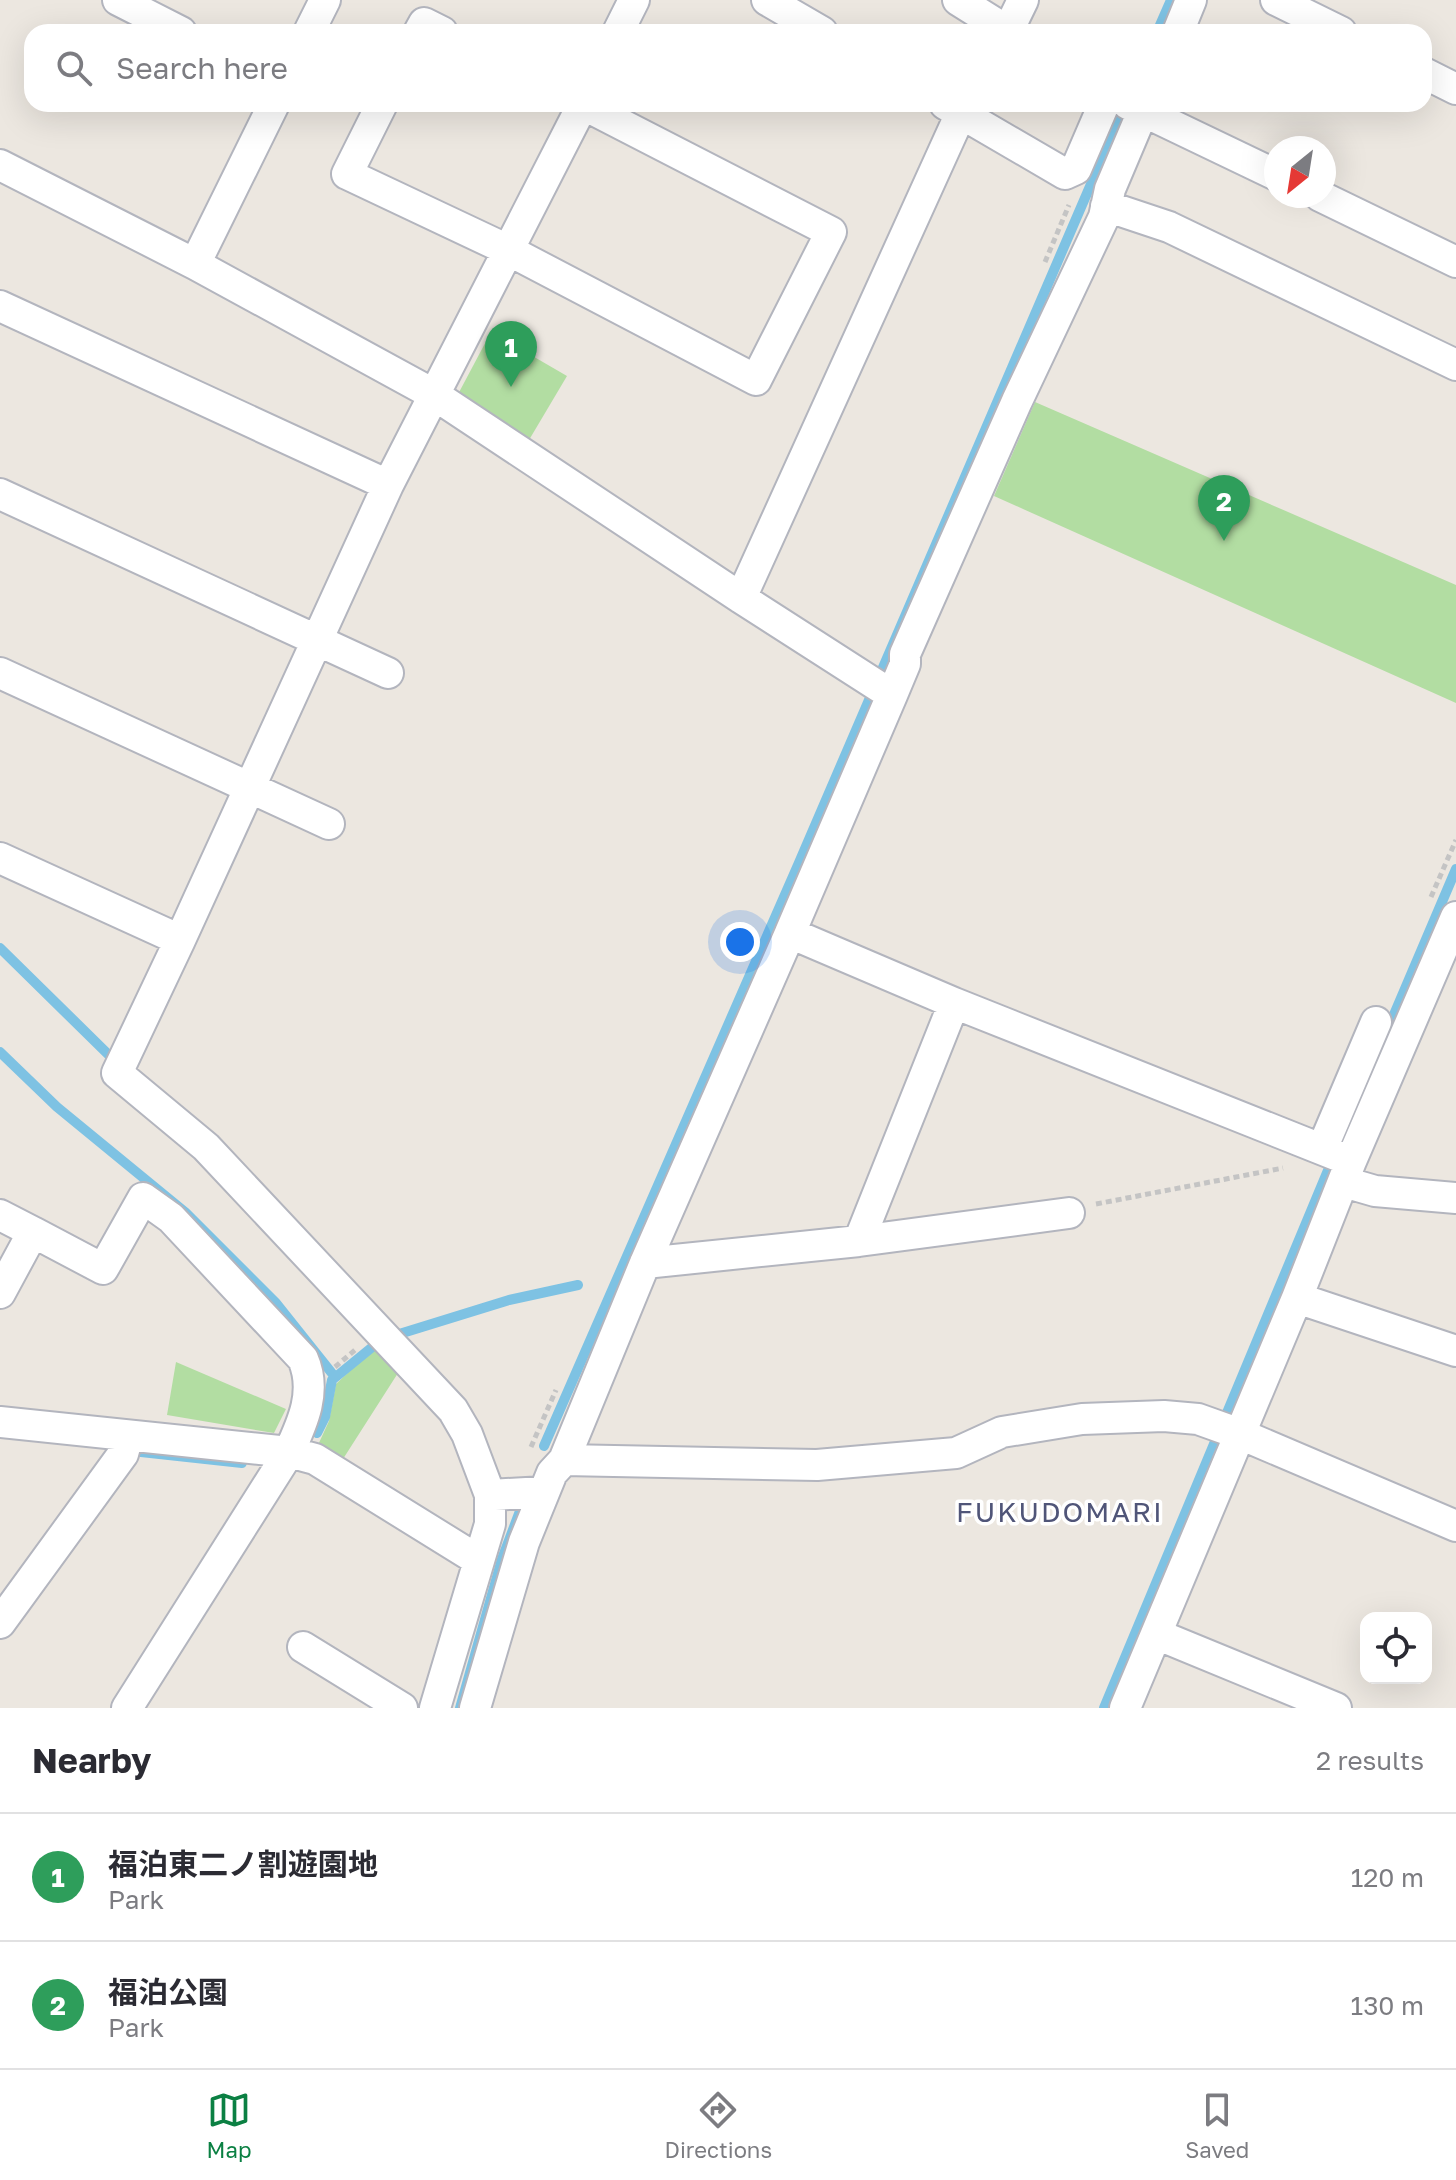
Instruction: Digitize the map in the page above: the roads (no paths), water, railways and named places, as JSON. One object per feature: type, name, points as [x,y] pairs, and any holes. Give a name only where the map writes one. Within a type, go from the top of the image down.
[{"type":"street","points":[[118,0],[165,24]]},
{"type":"street","points":[[313,24],[325,0]]},
{"type":"street","points":[[622,24],[634,0]]},
{"type":"street","points":[[767,0],[808,24]]},
{"type":"street","points":[[958,0],[996,24]]},
{"type":"street","points":[[1012,24],[1023,0]]},
{"type":"street","points":[[1181,24],[1191,0]]},
{"type":"street","points":[[1276,0],[1325,24]]},
{"type":"street","points":[[1432,77],[1456,89]]},
{"type":"street","points":[[195,264],[270,112]]},
{"type":"street","points":[[378,112],[347,174],[508,250],[756,380],[831,232],[598,112]]},
{"type":"street","points":[[435,1708],[490,1524],[490,1495],[467,1434],[439,1394],[206,1147],[117,1073],[388,485],[579,112]]},
{"type":"street","points":[[741,598],[952,112]]},
{"type":"street","points":[[958,112],[1065,174],[1076,169],[1101,112]]},
{"type":"street","points":[[475,1708],[524,1542],[544,1492],[552,1473],[564,1460],[645,1263],[790,933],[881,688],[905,664],[905,654],[1017,401],[1104,217],[1110,189],[1136,112]]},
{"type":"street","points":[[1148,112],[1264,169]]},
{"type":"street","points":[[0,165],[195,264],[433,394],[881,688]]},
{"type":"street","points":[[1336,204],[1456,262]]},
{"type":"street","points":[[1106,206],[1169,227],[1456,365]]},
{"type":"street","points":[[0,306],[388,485]]},
{"type":"street","points":[[0,494],[388,673]]},
{"type":"street","points":[[0,673],[329,824]]},
{"type":"street","points":[[0,858],[180,940]]},
{"type":"street","points":[[1331,1161],[1455,924]]},
{"type":"street","points":[[790,933],[1331,1161],[1375,1191],[1456,1198]]},
{"type":"street","points":[[859,1241],[954,1003]]},
{"type":"street","points":[[1125,1708],[1156,1634],[1227,1430],[1297,1298],[1331,1161],[1376,1022]]},
{"type":"street","points":[[0,1215],[103,1269],[143,1198],[171,1218],[303,1359],[310,1375],[309,1393],[289,1452],[127,1708]]},
{"type":"street","points":[[645,1263],[859,1241],[1069,1213]]},
{"type":"street","points":[[0,1293],[33,1232]]},
{"type":"street","points":[[1297,1298],[1456,1351]]},
{"type":"street","points":[[564,1460],[817,1465],[956,1453],[1002,1432],[1082,1419],[1164,1416],[1198,1419],[1456,1526]]},
{"type":"street","points":[[0,1422],[126,1445],[289,1452],[315,1459],[478,1560]]},
{"type":"street","points":[[0,1623],[126,1445]]},
{"type":"street","points":[[490,1495],[544,1492]]},
{"type":"street","points":[[1156,1634],[1336,1708]]},
{"type":"street","points":[[303,1647],[402,1708]]},
{"type":"waterway","points":[[1160,24],[1171,0]]},
{"type":"waterway","points":[[544,1446],[1122,112]]},
{"type":"waterway","points":[[1387,1031],[1456,869]]},
{"type":"waterway","points":[[0,948],[118,1064]]},
{"type":"waterway","points":[[0,1052],[57,1107],[185,1212],[276,1303],[335,1377]]},
{"type":"waterway","points":[[1104,1708],[1334,1156]]},
{"type":"waterway","points":[[396,1335],[509,1300],[578,1285]]},
{"type":"waterway","points":[[317,1433],[325,1417],[332,1380],[376,1344]]},
{"type":"waterway","points":[[141,1452],[242,1463]]},
{"type":"waterway","points":[[460,1708],[502,1559],[520,1511]]},
{"type":"place","name":"福泊東二ノ割遊園地","points":[[511,387]]},
{"type":"place","name":"福泊公園","points":[[1224,541]]},
{"type":"district","name":"FUKUDOMARI","points":[[1060,1512]]}]
